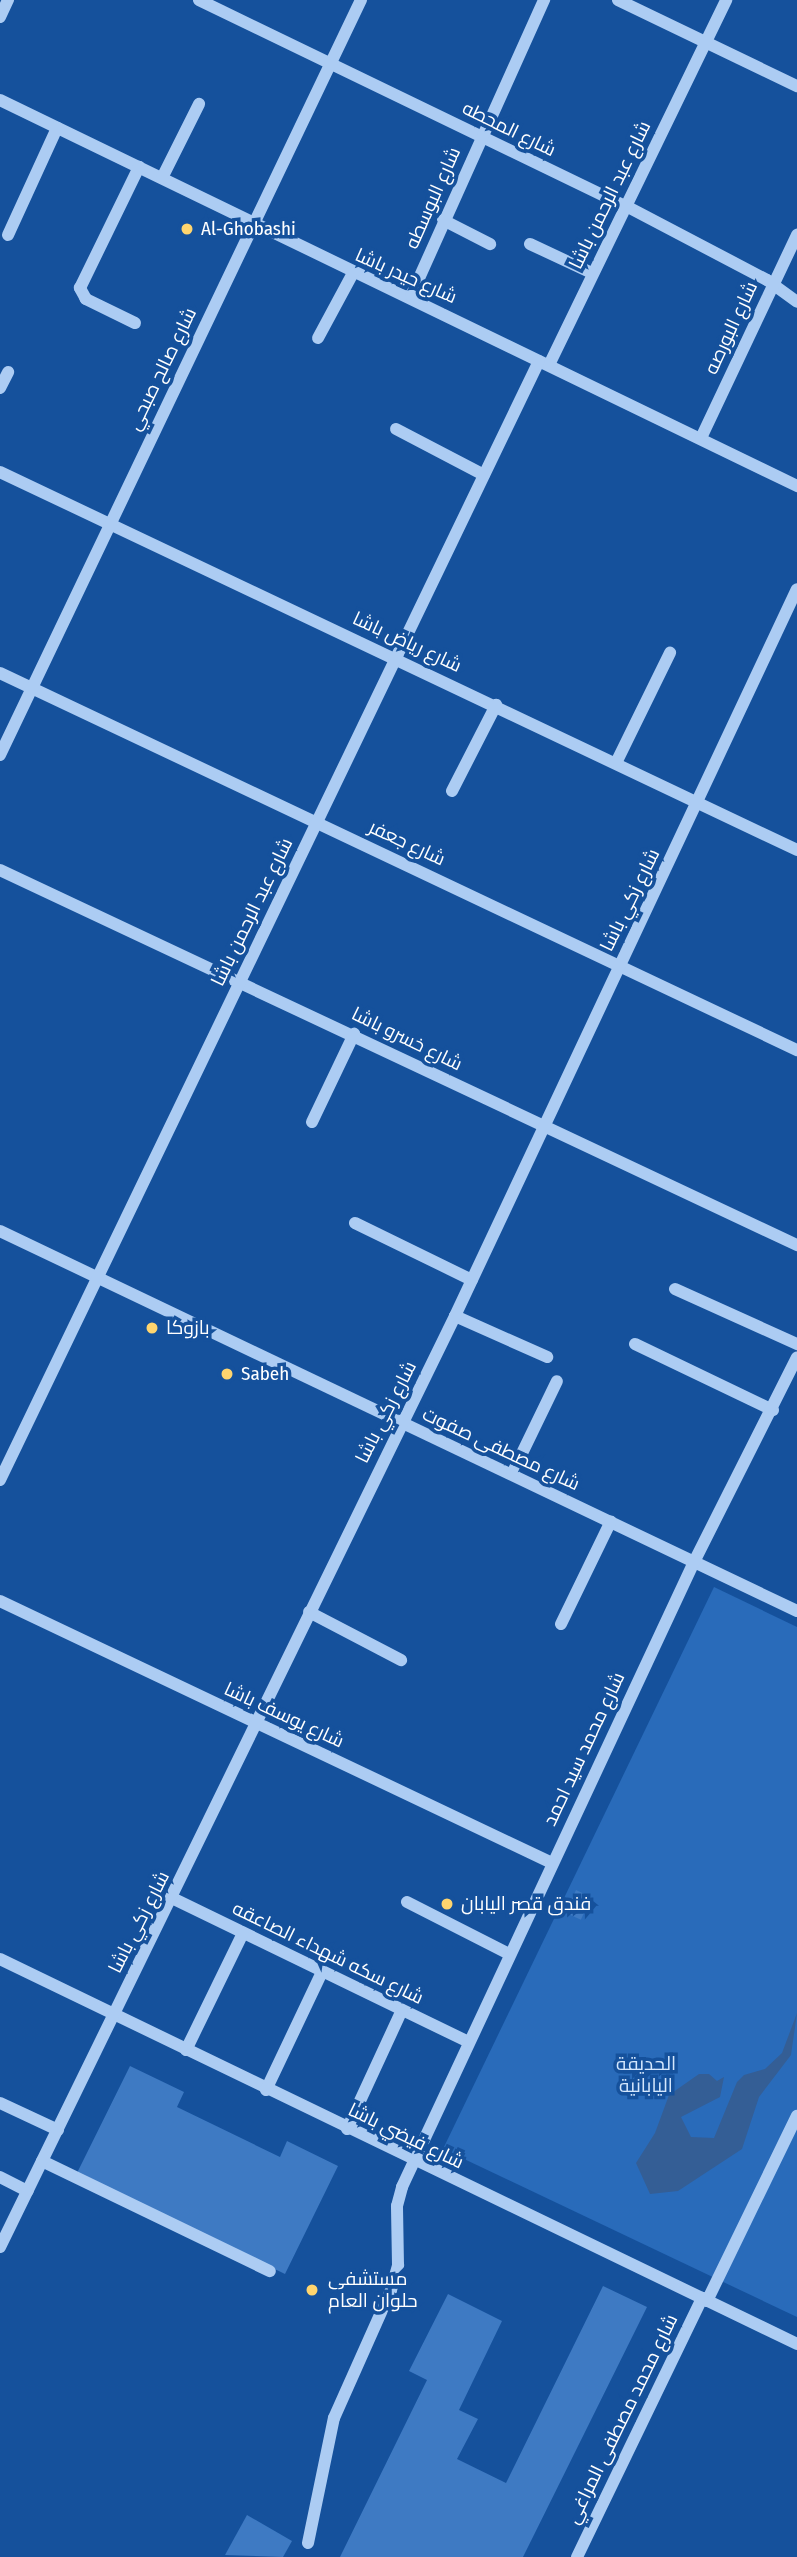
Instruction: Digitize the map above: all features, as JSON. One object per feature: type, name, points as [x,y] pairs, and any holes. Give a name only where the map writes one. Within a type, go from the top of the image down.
[{"type":"street","points":[[0,17],[8,0]]},
{"type":"street","name":"شارع المحطه","points":[[199,0],[626,206],[773,285],[797,302]]},
{"type":"street","name":"شارع صالح صبحي","points":[[0,755],[361,0]]},
{"type":"street","name":"شارع البوسطه","points":[[411,296],[544,0]]},
{"type":"street","points":[[618,0],[797,86]]},
{"type":"street","name":"شارع عبد الرحمن باشا","points":[[0,1480],[484,475],[592,273],[726,0]]},
{"type":"street","name":"شارع حيدر باشا","points":[[0,100],[353,273],[411,296],[797,486]]},
{"type":"street","points":[[162,178],[199,104]]},
{"type":"street","points":[[8,234],[57,128]]},
{"type":"street","points":[[135,323],[86,299],[80,288],[139,167]]},
{"type":"street","points":[[443,220],[490,244]]},
{"type":"street","name":"شارع البورصه","points":[[701,438],[797,235]]},
{"type":"street","points":[[530,244],[592,273]]},
{"type":"street","points":[[318,338],[353,273]]},
{"type":"street","points":[[0,388],[8,372]]},
{"type":"street","points":[[396,429],[484,475]]},
{"type":"street","name":"شارع رياض باشا","points":[[0,472],[797,850]]},
{"type":"street","name":"شارع زكي باشا","points":[[0,2247],[455,1316],[541,1126],[699,803],[797,589]]},
{"type":"street","points":[[616,762],[670,653]]},
{"type":"street","name":"شارع جعفر","points":[[0,673],[797,1050]]},
{"type":"street","points":[[452,791],[496,705]]},
{"type":"street","name":"شارع خسرو باشا","points":[[0,870],[354,1034],[541,1126],[797,1245]]},
{"type":"street","points":[[312,1122],[354,1034]]},
{"type":"street","points":[[355,1223],[472,1280]]},
{"type":"street","name":"شارع مصطفى صفوت","points":[[0,1231],[797,1611]]},
{"type":"street","points":[[675,1289],[797,1344]]},
{"type":"street","points":[[455,1316],[547,1357]]},
{"type":"street","points":[[635,1343],[774,1410]]},
{"type":"street","name":"شارع محمد سيد احمد","points":[[308,2543],[334,2418],[391,2290],[398,2265],[397,2206],[414,2161],[694,1562],[774,1410],[797,1356]]},
{"type":"street","points":[[512,1474],[557,1381]]},
{"type":"street","points":[[561,1625],[611,1521]]},
{"type":"street","name":"شارع يوسف باشا","points":[[0,1601],[552,1863]]},
{"type":"street","points":[[309,1612],[401,1660]]},
{"type":"street","name":"شارع سكه شهداء الصاعقه","points":[[172,1898],[468,2042]]},
{"type":"street","points":[[407,1902],[509,1954]]},
{"type":"street","points":[[186,2050],[243,1933]]},
{"type":"street","name":"شارع فيضي باشا","points":[[0,1959],[266,2090],[797,2344]]},
{"type":"street","points":[[266,2090],[323,1972]]},
{"type":"street","points":[[347,2129],[402,2011]]},
{"type":"street","points":[[0,2103],[58,2130]]},
{"type":"street","name":"شارع محمد مصطفى المراغي","points":[[577,2557],[797,2116]]},
{"type":"street","points":[[42,2161],[270,2271]]},
{"type":"street","points":[[0,2177],[27,2191]]},
{"type":"green space","name":"الحديقة اليابانية","points":[[714,1587],[797,1627],[797,2317],[443,2149]]},
{"type":"shaded area","points":[[797,2013],[791,2055],[759,2097],[742,2149],[678,2191],[650,2194],[636,2163],[655,2133],[669,2095],[699,2074],[709,2074],[717,2081],[724,2077],[720,2097],[681,2117],[691,2137],[714,2138],[737,2082],[744,2075],[765,2069],[782,2053]]},
{"type":"building","points":[[576,1890],[591,1897],[581,1920],[565,1913]]},
{"type":"building","points":[[130,2066],[184,2092],[177,2107],[280,2157],[287,2141],[338,2166],[285,2274],[77,2173]]},
{"type":"building","points":[[603,2286],[647,2307],[523,2557],[340,2557],[427,2380],[409,2371],[448,2294],[502,2321],[459,2410],[478,2419],[457,2459],[506,2483]]},
{"type":"building","points":[[247,2515],[292,2541],[283,2557],[225,2555]]},
{"type":"place","name":"Al-Ghobashi","points":[[187,229]]},
{"type":"place","name":"بازوكا","points":[[152,1328]]},
{"type":"place","name":"Sabeh","points":[[227,1374]]},
{"type":"place","name":"فندق قصر اليابان","points":[[447,1904]]},
{"type":"place","name":"مستشفى حلوان العام","points":[[312,2290]]}]
